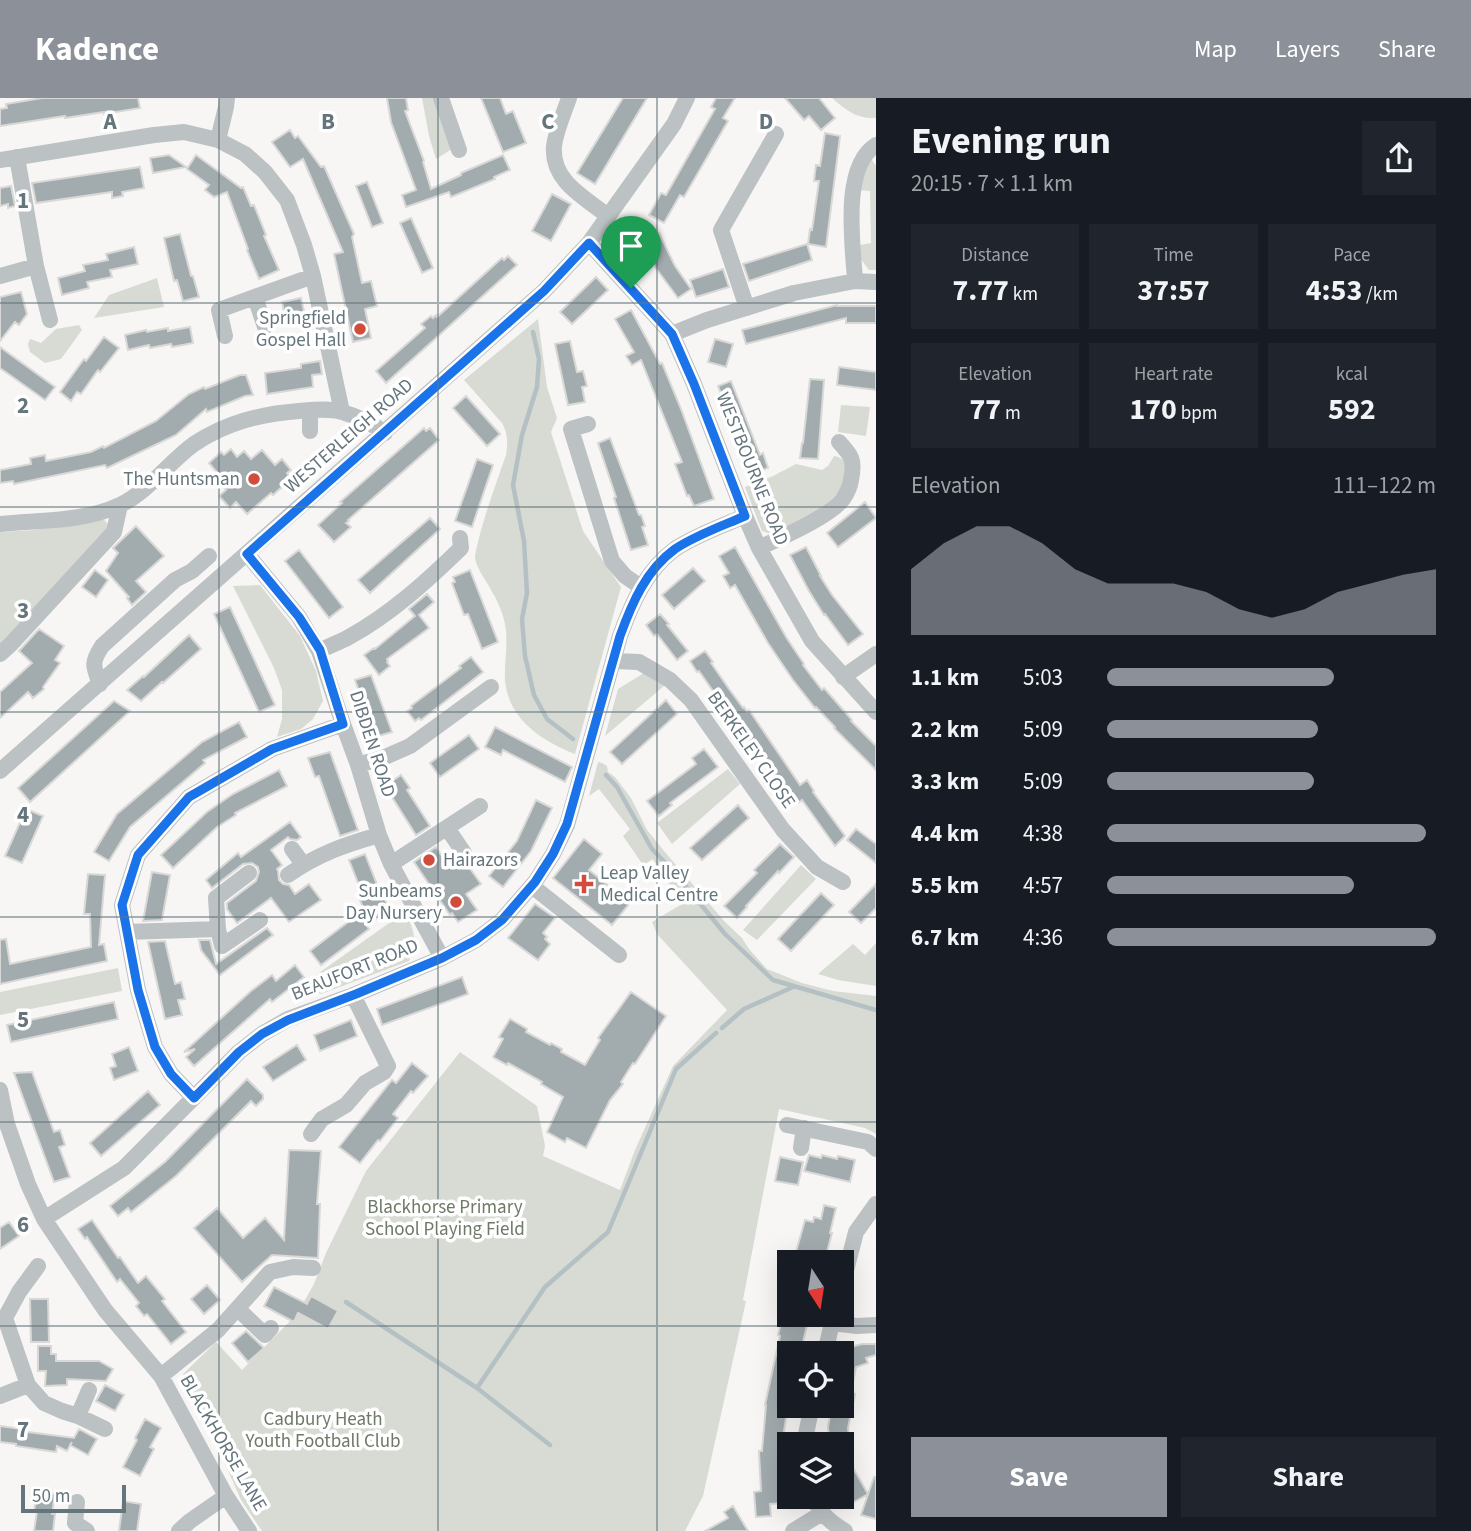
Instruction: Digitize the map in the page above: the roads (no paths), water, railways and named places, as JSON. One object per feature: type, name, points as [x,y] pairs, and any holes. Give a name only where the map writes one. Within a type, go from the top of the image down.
[{"type":"street","points":[[218,140],[227,98]]},
{"type":"street","points":[[441,98],[459,150]]},
{"type":"street","points":[[569,98],[554,144],[559,174],[608,216]]},
{"type":"street","name":"WESTERLEIGH ROAD","points":[[0,771],[544,291],[589,243],[674,124],[687,98]]},
{"type":"street","points":[[0,160],[184,132],[218,140],[246,154],[265,172],[287,200],[304,245],[342,412]]},
{"type":"street","points":[[747,308],[721,230],[776,134]]},
{"type":"street","points":[[855,281],[851,196],[858,169],[871,148],[876,145]]},
{"type":"street","points":[[17,157],[36,267],[50,320]]},
{"type":"street","name":"WESTBOURNE ROAD","points":[[589,243],[672,334],[759,548],[813,640],[876,712]]},
{"type":"street","points":[[0,276],[36,267]]},
{"type":"street","points":[[225,336],[219,310],[313,276]]},
{"type":"street","points":[[672,334],[707,320],[794,293],[855,281],[876,282]]},
{"type":"street","points":[[255,297],[265,327]]},
{"type":"street","points":[[0,524],[84,516],[120,505],[132,498],[193,445],[222,433],[245,419],[271,413],[324,410],[342,412],[385,433]]},
{"type":"street","points":[[310,411],[310,431]]},
{"type":"street","points":[[588,424],[571,429],[612,561],[625,576],[641,587]]},
{"type":"street","points":[[759,548],[828,513],[842,501],[850,487],[854,465],[850,453],[839,442]]},
{"type":"street","points":[[0,654],[114,532],[120,505]]},
{"type":"street","name":"BEAUFORT ROAD","points":[[44,1219],[124,1168],[239,1052],[262,1034],[288,1020],[442,958],[476,940],[502,920],[532,886],[553,854],[567,824],[620,636],[641,587],[655,568],[675,550],[745,516]]},
{"type":"street","points":[[320,650],[350,637],[396,606],[461,548],[460,538]]},
{"type":"street","name":"DIBDEN ROAD","points":[[247,554],[299,617],[320,650],[379,835],[391,864],[442,958]]},
{"type":"street","points":[[100,684],[93,666],[95,656],[102,646],[175,580],[192,571],[209,556]]},
{"type":"street","points":[[192,571],[208,588]]},
{"type":"street","points":[[843,677],[876,654]]},
{"type":"street","name":"BERKELEY CLOSE","points":[[614,661],[639,662],[670,680],[691,700],[783,830],[817,867],[843,882]]},
{"type":"street","points":[[358,765],[410,746],[491,687]]},
{"type":"street","points":[[194,1098],[171,1074],[155,1047],[138,990],[122,905],[138,855],[189,797],[272,749],[343,724]]},
{"type":"street","points":[[391,864],[480,806]]},
{"type":"street","points":[[447,828],[464,853]]},
{"type":"street","points":[[288,876],[303,864],[326,852],[379,835]]},
{"type":"street","points":[[292,849],[303,864]]},
{"type":"street","points":[[249,873],[216,898],[222,946],[260,920]]},
{"type":"street","points":[[532,886],[619,955]]},
{"type":"street","points":[[127,932],[218,929]]},
{"type":"street","points":[[311,1134],[322,1119],[346,1105],[365,1083],[384,1072],[388,1066],[353,995]]},
{"type":"street","name":"BLACKHORSE LANE","points":[[0,1090],[7,1124],[28,1184],[44,1219],[105,1310],[161,1376],[226,1496],[249,1531]]},
{"type":"street","points":[[787,1125],[868,1142],[876,1149]]},
{"type":"street","points":[[800,1147],[804,1128]]},
{"type":"street","points":[[851,1250],[856,1232],[876,1204]]},
{"type":"street","name":"BLACKHORSE LANE","points":[[161,1376],[218,1330],[238,1309],[268,1265],[313,1268]]},
{"type":"street","points":[[38,1266],[3,1318],[28,1385],[44,1403],[105,1429]]},
{"type":"street","points":[[238,1309],[265,1335],[271,1328]]},
{"type":"street","points":[[854,1325],[876,1325]]},
{"type":"street","points":[[0,1396],[28,1385]]},
{"type":"street","points":[[78,1416],[89,1390]]},
{"type":"street","points":[[179,1531],[226,1496]]},
{"type":"street","points":[[77,1502],[75,1523],[87,1531]]},
{"type":"street","points":[[819,1509],[845,1531]]},
{"type":"street","points":[[793,1531],[821,1513]]},
{"type":"waterway","points":[[533,332],[539,359],[537,387],[522,435],[513,485],[524,541],[527,593],[522,619],[525,656],[534,695],[547,719],[573,739]]},
{"type":"waterway","points":[[606,775],[617,787],[652,849],[725,934],[773,980],[876,1010]]},
{"type":"waterway","points":[[722,1028],[744,1009],[793,987]]},
{"type":"waterway","points":[[477,1388],[545,1287],[608,1232],[676,1069],[716,1033]]},
{"type":"waterway","points":[[346,1302],[477,1388],[550,1445]]},
{"type":"place","name":"Springfield Gospel Hall","points":[[360,329]]},
{"type":"place","name":"The Huntsman","points":[[254,479]]},
{"type":"place","name":"Hairazors","points":[[429,860]]},
{"type":"place","name":"Leap Valley Medical Centre","points":[[584,884]]},
{"type":"place","name":"Sunbeams Day Nursery","points":[[456,902]]},
{"type":"park label","name":"Blackhorse Primary School Playing Field","points":[[445,1218]]},
{"type":"park label","name":"Cadbury Heath Youth Football Club","points":[[323,1430]]}]
